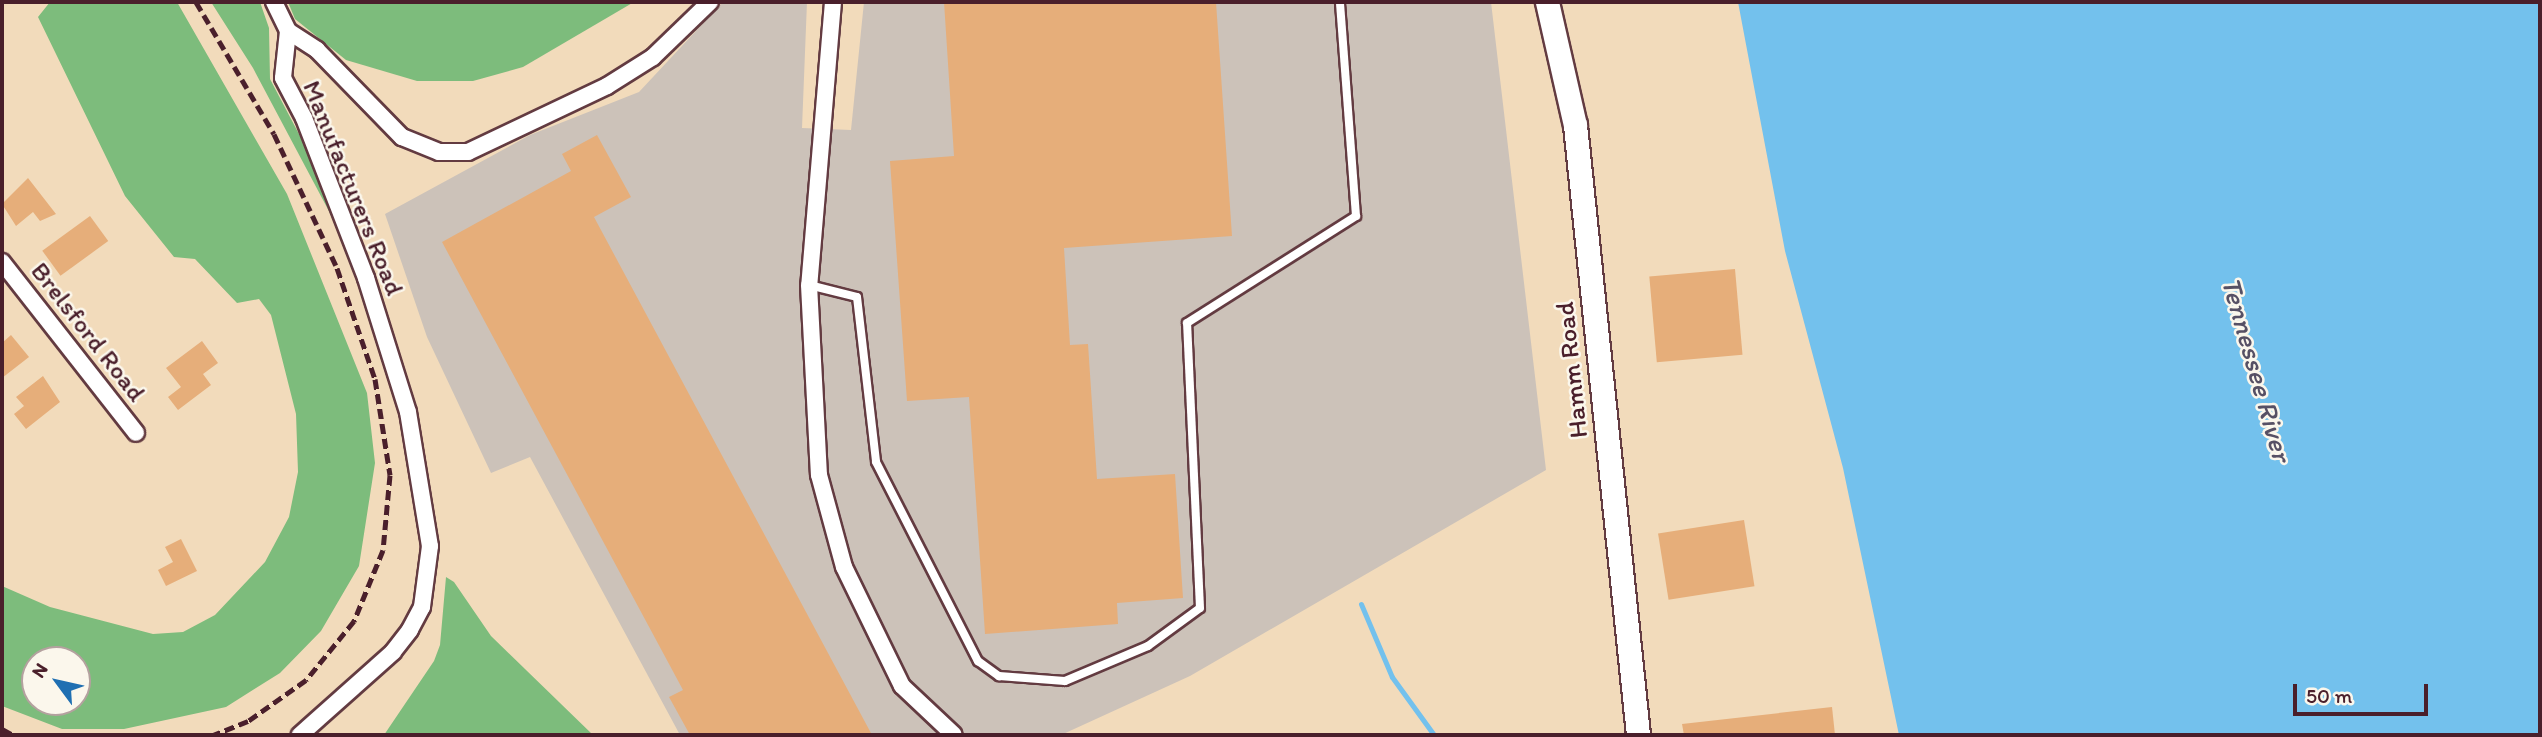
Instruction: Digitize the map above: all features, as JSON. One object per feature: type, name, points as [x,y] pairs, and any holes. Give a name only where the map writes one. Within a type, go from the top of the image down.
[{"type":"main road","name":"Hamm Road","points":[[1547,2],[1575,125],[1638,735]]},
{"type":"street","points":[[274,2],[288,32]]},
{"type":"street","name":"Manufacturers Road","points":[[300,735],[393,652],[410,630],[422,607],[430,545],[408,412],[366,278],[304,118],[283,78],[288,32],[317,50],[402,138],[439,152],[468,152],[607,86],[653,57],[710,2]]},
{"type":"street","points":[[834,2],[810,285],[819,475],[844,567],[902,686],[954,735]]},
{"type":"street","name":"Brelsford Road","points":[[2,262],[136,433]]},
{"type":"lane","points":[[810,285],[857,297],[876,462],[978,661],[999,676],[1065,681],[1148,646],[1200,608],[1187,323],[1356,216],[1340,2]]},
{"type":"shaded area","points":[[723,2],[807,2],[802,128],[851,130],[864,2],[1491,2],[1546,470],[1190,676],[1061,735],[680,735],[530,457],[491,473],[427,337],[385,214],[530,135],[639,92]]},
{"type":"green space","points":[[50,2],[177,2],[287,194],[367,393],[375,463],[359,566],[321,631],[280,673],[226,707],[124,729],[62,729],[28,716],[91,716],[91,646],[21,646],[21,713],[2,706],[2,586],[50,607],[153,634],[183,632],[215,615],[265,562],[289,517],[298,472],[296,414],[271,315],[259,299],[237,303],[195,259],[174,257],[125,196],[38,17]]},
{"type":"green space","points":[[211,2],[260,2],[269,28],[270,79],[310,155],[331,215],[253,68]]},
{"type":"green space","points":[[288,2],[634,2],[523,67],[473,81],[417,81],[346,60],[295,19]]},
{"type":"green space","points":[[446,577],[454,582],[491,636],[593,735],[384,735],[434,661],[440,645]]},
{"type":"water","name":"Tennessee River","points":[[1738,2],[2540,2],[2540,735],[1899,735],[1843,468],[1785,251]]},
{"type":"building","points":[[944,2],[1216,2],[1232,236],[1064,248],[1070,345],[1088,344],[1097,479],[1175,474],[1183,598],[1117,603],[1118,624],[985,634],[969,397],[907,401],[890,161],[954,156]]},
{"type":"building","points":[[597,135],[631,197],[594,217],[872,735],[690,735],[669,697],[683,690],[442,242],[571,171],[562,154]]},
{"type":"building","points":[[28,178],[56,214],[40,221],[33,212],[16,226],[2,204]]},
{"type":"building","points":[[90,216],[108,241],[60,276],[42,251]]},
{"type":"building","points":[[1735,269],[1742,355],[1657,362],[1649,276]]},
{"type":"building","points":[[11,335],[29,357],[2,378],[2,343]]},
{"type":"building","points":[[202,341],[218,363],[203,374],[211,385],[178,410],[168,397],[181,387],[166,368]]},
{"type":"building","points":[[43,376],[60,402],[26,429],[14,414],[24,406],[16,397]]},
{"type":"building","points":[[1744,520],[1754,586],[1669,600],[1658,534]]},
{"type":"building","points":[[181,539],[197,571],[166,586],[158,570],[173,562],[165,547]]},
{"type":"building","points":[[1832,707],[1835,735],[1684,735],[1682,724]]},
{"type":"waterway","points":[[1361,604],[1392,677],[1434,735]]},
{"type":"railway","points":[[196,2],[274,134],[337,268],[375,379],[390,475],[383,550],[354,621],[306,680],[248,721],[214,735]]},
{"type":"railway","points":[[2,729],[13,735]]}]
